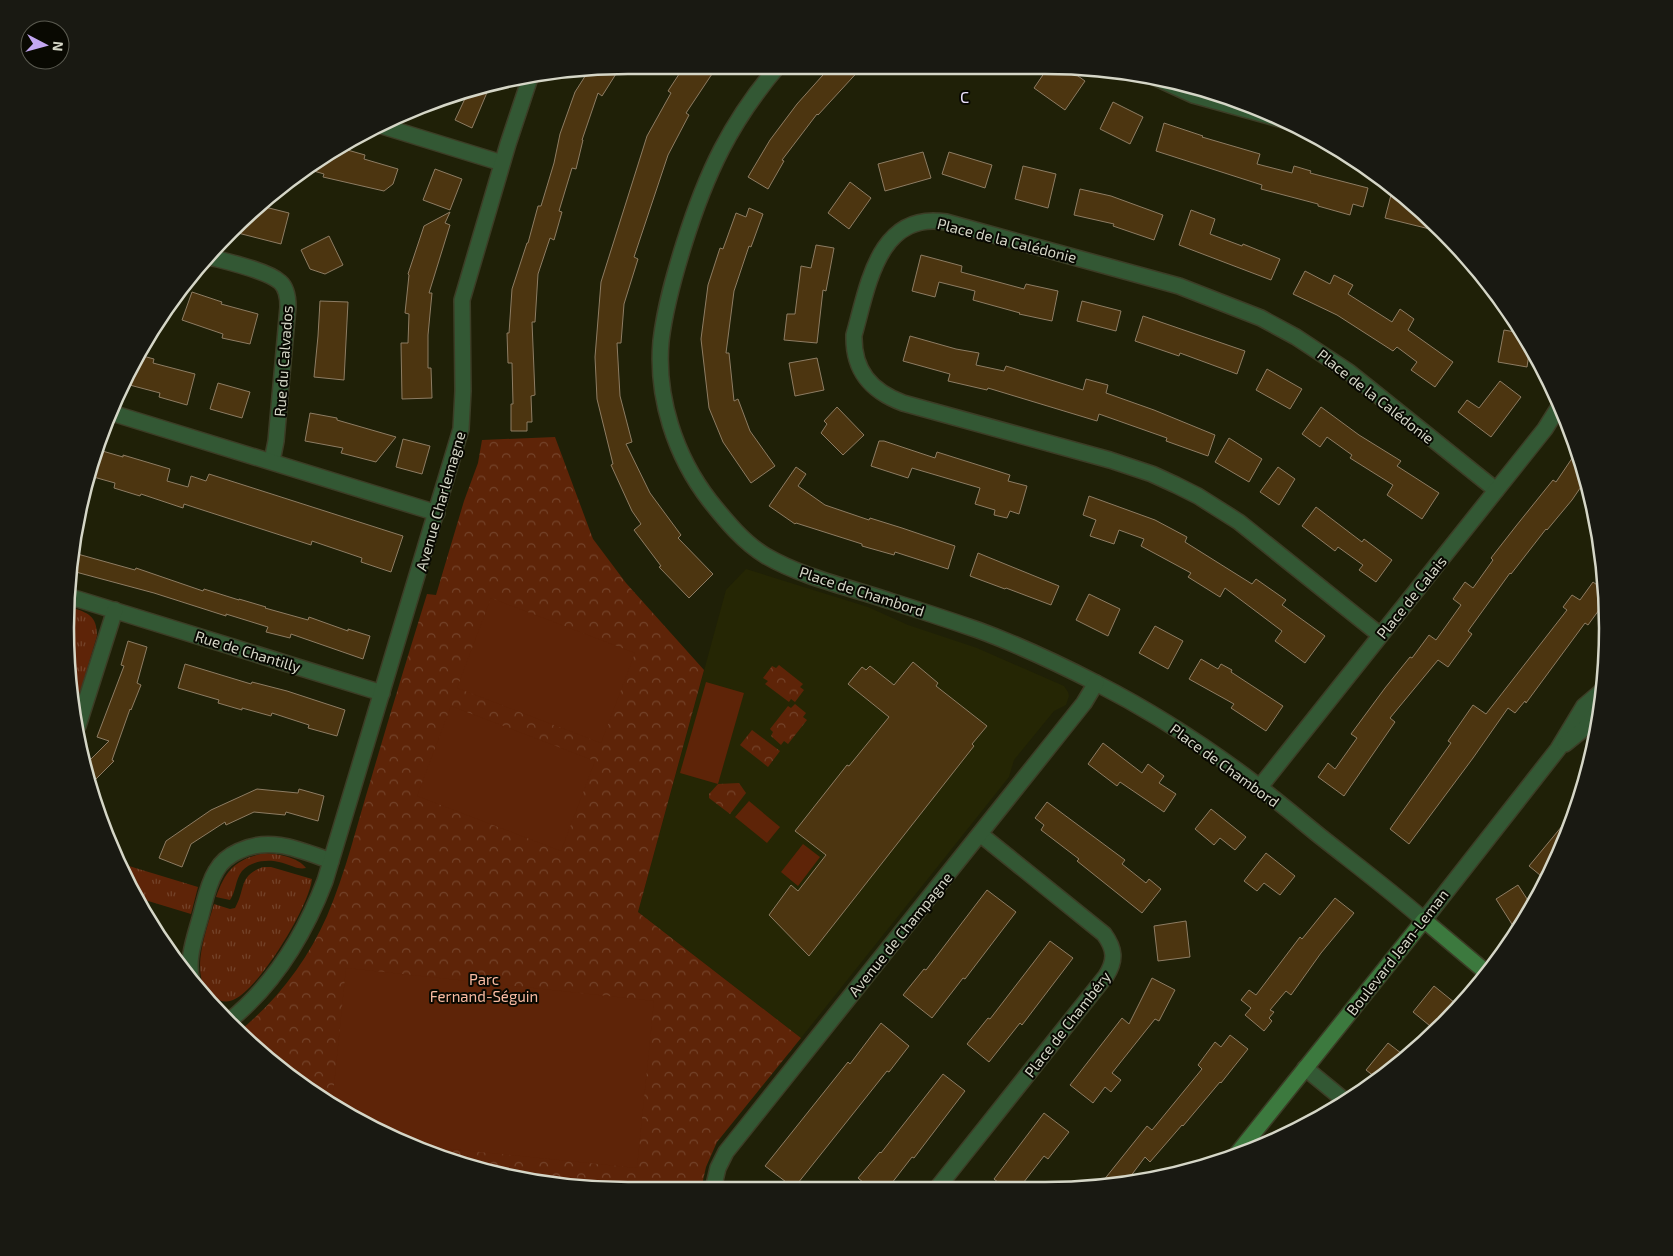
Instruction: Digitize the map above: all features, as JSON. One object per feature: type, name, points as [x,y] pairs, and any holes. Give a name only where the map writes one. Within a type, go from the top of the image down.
[{"type":"street","name":"Place de Chambord","points":[[772,74],[744,110],[717,155],[692,219],[668,300],[662,339],[661,370],[671,426],[686,464],[698,484],[722,516],[748,543],[773,560],[812,576],[980,631],[1096,683],[1166,723],[1259,788],[1424,920]]},
{"type":"street","name":"Avenue Charlemagne","points":[[233,1017],[263,989],[289,956],[309,921],[331,861],[461,429],[462,300],[502,163],[528,83]]},
{"type":"street","points":[[1190,93],[1226,104]]},
{"type":"street","points":[[389,128],[502,163]]},
{"type":"street","name":"Place de la Calédonie","points":[[1380,635],[1239,522],[1198,496],[1176,485],[1128,466],[903,403],[880,392],[869,383],[856,359],[854,335],[875,266],[886,245],[903,229],[914,224],[937,221],[946,222],[1156,279],[1229,304],[1280,328],[1331,359],[1496,490]]},
{"type":"street","name":"Rue du Calvados","points":[[215,259],[267,274],[280,282],[286,292],[288,307],[276,441],[272,461]]},
{"type":"street","name":"Place de Calais","points":[[1259,788],[1545,429],[1555,412]]},
{"type":"street","points":[[117,414],[437,513]]},
{"type":"street","name":"Rue de Chantilly","points":[[75,598],[382,693]]},
{"type":"street","points":[[81,717],[114,610]]},
{"type":"street","name":"Avenue de Champagne","points":[[715,1182],[718,1168],[726,1152],[1084,703],[1096,683]]},
{"type":"street","name":"Boulevard Jean-Leman","points":[[1244,1145],[1558,749],[1584,706],[1595,696]]},
{"type":"street","name":"Boulevard Jean-Leman","points":[[1558,749],[1586,728],[1592,720]]},
{"type":"street","name":"Place de Chambéry","points":[[942,1182],[1106,976],[1113,960],[1111,944],[1104,934],[980,834]]},
{"type":"street","points":[[190,968],[192,944],[211,880],[216,870],[234,853],[246,848],[269,843],[294,848],[331,861]]},
{"type":"street","points":[[1424,920],[1482,968]]},
{"type":"street","points":[[1305,1068],[1340,1097]]},
{"type":"shaded area","points":[[746,569],[868,607],[908,625],[977,648],[1064,686],[1069,696],[1066,705],[1054,711],[1014,760],[1009,777],[801,1038],[638,912],[726,590]]},
{"type":"green space","name":"Parc Fernand-Séguin","points":[[555,437],[593,539],[626,583],[704,670],[638,912],[801,1038],[717,1142],[706,1167],[703,1182],[628,1182],[556,1178],[520,1172],[450,1153],[383,1125],[351,1108],[291,1068],[244,1027],[266,1007],[290,979],[319,933],[334,899],[346,865],[427,594],[436,595],[464,501],[478,463],[482,440]]},
{"type":"green space","points":[[491,598],[635,653],[601,743],[457,688]]},
{"type":"green space","points":[[75,609],[86,613],[93,619],[97,629],[97,636],[78,699],[75,664]]},
{"type":"green space","points":[[779,665],[803,684],[800,687],[804,690],[795,702],[791,699],[789,702],[765,684],[768,681],[763,678],[772,666],[776,668]]},
{"type":"green space","points":[[706,682],[744,693],[718,784],[680,773]]},
{"type":"green space","points":[[795,704],[806,713],[803,717],[807,720],[788,744],[784,741],[781,745],[771,736],[773,732],[770,729],[788,706],[791,708]]},
{"type":"green space","points":[[451,706],[595,761],[561,851],[417,796]]},
{"type":"green space","points":[[752,730],[780,751],[768,767],[740,745]]},
{"type":"green space","points":[[739,783],[746,793],[730,814],[709,798],[709,794],[718,784]]},
{"type":"green space","points":[[749,801],[780,827],[767,843],[735,817]]},
{"type":"green space","points":[[803,844],[820,857],[798,886],[781,872]]},
{"type":"green space","points":[[265,853],[282,855],[293,859],[306,868],[296,868],[274,861],[254,863],[242,871],[230,900],[216,897],[224,879],[233,867],[247,858]]},
{"type":"green space","points":[[128,866],[198,887],[191,914],[145,900]]},
{"type":"green space","points":[[263,867],[271,867],[312,879],[309,892],[293,926],[270,963],[245,992],[233,1000],[221,1001],[211,993],[201,978],[201,953],[204,939],[214,904],[230,909],[235,908],[246,879]]},
{"type":"green space","points":[[346,968],[654,1001],[637,1168],[436,1148],[383,1125],[333,1097]]},
{"type":"building","points":[[616,74],[602,96],[598,93],[582,140],[576,169],[572,168],[559,211],[562,212],[554,240],[550,238],[538,274],[535,322],[532,322],[535,395],[531,396],[532,422],[527,422],[527,431],[511,431],[511,404],[513,404],[512,363],[508,363],[507,333],[509,333],[512,289],[528,243],[538,206],[541,206],[554,163],[560,134],[575,92],[585,76]]},
{"type":"building","points":[[679,74],[712,74],[686,113],[689,115],[668,155],[634,257],[638,259],[624,304],[621,343],[617,343],[620,396],[632,442],[626,444],[650,493],[681,535],[678,538],[713,574],[689,598],[659,567],[661,566],[634,530],[641,524],[632,511],[611,465],[613,464],[597,399],[595,357],[601,282],[647,136],[671,93],[668,91]]},
{"type":"building","points":[[824,74],[856,74],[817,114],[782,160],[784,161],[768,189],[748,177],[770,140],[797,104]]},
{"type":"building","points":[[1044,74],[1076,75],[1085,81],[1065,110],[1034,88]]},
{"type":"building","points":[[487,92],[472,128],[455,120],[465,99]]},
{"type":"building","points":[[1113,102],[1143,117],[1130,144],[1100,129]]},
{"type":"building","points":[[1164,123],[1202,137],[1260,154],[1257,164],[1292,173],[1294,166],[1311,171],[1310,173],[1368,188],[1363,207],[1353,204],[1350,215],[1318,206],[1318,204],[1261,189],[1262,185],[1156,151]]},
{"type":"building","points":[[348,150],[365,155],[364,159],[398,169],[393,184],[384,191],[323,177],[324,174],[314,171]]},
{"type":"building","points":[[923,152],[931,178],[885,191],[878,164]]},
{"type":"building","points":[[949,152],[992,165],[985,188],[942,174]]},
{"type":"building","points":[[1023,166],[1056,174],[1048,208],[1015,199]]},
{"type":"building","points":[[435,169],[462,179],[450,210],[423,200]]},
{"type":"building","points":[[850,182],[871,198],[849,229],[828,213]]},
{"type":"building","points":[[1080,189],[1111,196],[1163,215],[1154,240],[1113,226],[1114,224],[1074,215]]},
{"type":"building","points":[[1391,195],[1429,229],[1385,218]]},
{"type":"building","points":[[267,208],[289,213],[281,244],[239,233]]},
{"type":"building","points":[[749,208],[763,214],[751,247],[749,246],[734,291],[726,353],[729,353],[734,401],[738,399],[750,431],[775,466],[751,483],[723,442],[709,408],[701,339],[708,285],[720,248],[723,249],[736,213],[746,217]]},
{"type":"building","points":[[1191,210],[1215,219],[1210,234],[1242,246],[1243,244],[1280,259],[1271,280],[1179,245]]},
{"type":"building","points":[[450,212],[445,223],[450,225],[429,293],[432,293],[428,335],[428,368],[431,368],[432,398],[402,399],[401,343],[408,343],[409,314],[405,313],[408,274],[424,226]]},
{"type":"building","points":[[329,236],[343,265],[325,274],[310,269],[301,250]]},
{"type":"building","points":[[816,245],[834,248],[826,291],[823,290],[817,343],[784,340],[787,314],[795,314],[801,266],[811,268]]},
{"type":"building","points":[[921,255],[962,266],[961,272],[1024,289],[1026,284],[1058,291],[1052,321],[1019,314],[973,300],[975,291],[939,282],[935,297],[912,291]]},
{"type":"building","points":[[1305,271],[1330,284],[1334,275],[1353,285],[1348,294],[1392,322],[1400,309],[1414,319],[1408,330],[1453,362],[1435,387],[1411,370],[1417,362],[1397,347],[1393,351],[1337,315],[1293,294]]},
{"type":"building","points":[[192,292],[222,302],[221,304],[258,314],[250,344],[222,338],[223,334],[182,320]]},
{"type":"building","points":[[320,301],[348,302],[344,380],[314,377]]},
{"type":"building","points":[[1082,301],[1121,311],[1116,331],[1077,321]]},
{"type":"building","points":[[1143,316],[1245,351],[1237,374],[1180,353],[1179,356],[1135,341]]},
{"type":"building","points":[[1504,330],[1513,332],[1528,357],[1527,367],[1498,362]]},
{"type":"building","points":[[910,336],[956,349],[979,353],[976,365],[1004,371],[1006,366],[1083,390],[1086,379],[1108,385],[1106,393],[1215,435],[1208,456],[1166,441],[1167,438],[1099,414],[1097,421],[988,388],[987,390],[948,381],[950,374],[903,361]]},
{"type":"building","points":[[145,357],[154,359],[153,363],[195,374],[187,405],[159,397],[160,393],[130,385]]},
{"type":"building","points":[[817,358],[824,390],[795,396],[789,363]]},
{"type":"building","points":[[1267,369],[1302,389],[1290,409],[1256,390]]},
{"type":"building","points":[[1500,381],[1521,397],[1491,437],[1458,412],[1467,400],[1479,408]]},
{"type":"building","points":[[218,383],[250,392],[242,418],[210,409]]},
{"type":"building","points":[[837,407],[864,435],[843,455],[821,433],[827,424],[824,421]]},
{"type":"building","points":[[1321,407],[1359,435],[1401,461],[1397,466],[1439,493],[1422,519],[1387,495],[1393,485],[1350,458],[1352,455],[1327,437],[1320,447],[1302,434]]},
{"type":"building","points":[[310,413],[337,418],[337,420],[396,437],[376,462],[341,453],[343,448],[305,441]]},
{"type":"building","points":[[1229,438],[1262,459],[1249,482],[1215,462]]},
{"type":"building","points":[[403,439],[430,446],[422,474],[396,467]]},
{"type":"building","points":[[879,441],[935,458],[937,452],[1010,475],[1008,481],[1027,486],[1019,514],[1010,511],[1007,518],[994,515],[995,510],[975,504],[980,488],[912,468],[908,478],[871,466]]},
{"type":"building","points":[[103,451],[170,469],[167,481],[188,487],[191,476],[206,481],[209,474],[403,536],[391,572],[361,562],[362,558],[312,541],[311,545],[184,504],[183,508],[141,494],[140,496],[114,488],[115,483],[95,477]]},
{"type":"building","points":[[1572,458],[1581,487],[1510,573],[1468,631],[1472,634],[1448,667],[1438,660],[1390,718],[1395,722],[1344,796],[1318,777],[1328,763],[1335,769],[1357,738],[1351,734],[1385,688],[1410,657],[1412,658],[1429,635],[1436,640],[1461,605],[1453,599],[1465,582],[1473,588],[1493,560],[1491,558],[1553,480],[1556,482]]},
{"type":"building","points":[[796,467],[806,474],[798,486],[825,505],[955,546],[948,569],[895,552],[894,555],[862,546],[862,544],[795,524],[769,506]]},
{"type":"building","points":[[1278,467],[1295,479],[1279,505],[1260,492]]},
{"type":"building","points":[[1089,496],[1155,520],[1187,537],[1185,542],[1252,584],[1256,579],[1286,600],[1282,605],[1325,636],[1305,663],[1275,641],[1282,631],[1225,588],[1220,597],[1188,577],[1191,573],[1141,546],[1144,539],[1119,530],[1114,544],[1090,536],[1096,520],[1083,515]]},
{"type":"building","points":[[1316,507],[1362,542],[1364,539],[1392,560],[1376,582],[1359,570],[1363,565],[1338,547],[1335,551],[1302,526]]},
{"type":"building","points":[[978,553],[1059,586],[1051,605],[970,576]]},
{"type":"building","points":[[78,554],[135,570],[136,568],[203,591],[204,589],[308,620],[309,617],[348,631],[348,629],[370,636],[363,659],[291,634],[290,638],[266,632],[268,627],[77,572]]},
{"type":"building","points":[[1593,582],[1597,585],[1599,611],[1588,625],[1585,623],[1526,703],[1525,701],[1515,713],[1508,708],[1409,844],[1390,829],[1451,743],[1448,741],[1473,705],[1486,714],[1567,610],[1563,607],[1572,595],[1580,600]]},
{"type":"building","points":[[1089,594],[1120,609],[1108,636],[1076,620]]},
{"type":"building","points":[[1155,626],[1183,641],[1168,669],[1139,653]]},
{"type":"building","points":[[128,641],[147,647],[137,683],[141,685],[130,709],[112,760],[114,761],[95,780],[90,760],[109,741],[97,737],[124,666],[121,665]]},
{"type":"building","points":[[1201,659],[1218,669],[1221,664],[1232,670],[1231,672],[1283,706],[1266,731],[1231,708],[1234,704],[1189,679]]},
{"type":"building","points":[[913,662],[938,683],[936,686],[987,726],[972,744],[974,746],[809,956],[769,915],[791,885],[798,891],[826,855],[795,831],[847,765],[849,766],[889,717],[848,684],[862,667],[866,670],[870,666],[894,685]]},
{"type":"building","points":[[185,664],[251,684],[252,682],[287,691],[345,710],[337,736],[308,728],[309,725],[272,713],[271,716],[242,708],[242,710],[218,703],[219,700],[178,688]]},
{"type":"building","points":[[1103,743],[1142,773],[1148,764],[1164,776],[1159,783],[1176,794],[1164,812],[1120,782],[1117,786],[1088,764]]},
{"type":"building","points":[[257,789],[298,793],[299,789],[324,796],[318,821],[286,812],[285,815],[254,812],[226,825],[225,822],[191,844],[182,867],[159,858],[166,841],[211,810]]},
{"type":"building","points":[[1047,802],[1125,860],[1122,864],[1146,883],[1149,879],[1161,889],[1142,913],[1077,861],[1079,859],[1041,830],[1044,825],[1035,818]]},
{"type":"building","points":[[1211,809],[1246,837],[1235,850],[1220,838],[1214,845],[1195,829]]},
{"type":"building","points":[[1563,825],[1541,876],[1529,866]]},
{"type":"building","points":[[1266,853],[1295,876],[1280,895],[1264,883],[1257,891],[1244,881]]},
{"type":"building","points":[[1518,885],[1528,900],[1513,925],[1496,899]]},
{"type":"building","points":[[987,890],[1016,912],[965,979],[963,978],[932,1018],[903,995],[924,969],[926,970]]},
{"type":"building","points":[[1335,898],[1354,913],[1321,953],[1291,995],[1286,991],[1270,1010],[1274,1012],[1269,1018],[1272,1021],[1264,1031],[1245,1015],[1251,1008],[1241,1000],[1249,990],[1256,995],[1300,937],[1302,939]]},
{"type":"building","points":[[1186,921],[1190,957],[1158,961],[1154,926]]},
{"type":"building","points":[[1050,941],[1073,958],[1022,1025],[1020,1023],[989,1062],[967,1044],[988,1018],[990,1019]]},
{"type":"building","points":[[1152,978],[1175,990],[1159,1021],[1155,1019],[1112,1073],[1121,1080],[1111,1092],[1105,1087],[1093,1103],[1070,1085],[1122,1018],[1129,1024]]},
{"type":"building","points":[[1434,986],[1454,1002],[1430,1026],[1413,1012]]},
{"type":"building","points":[[881,1023],[909,1046],[799,1182],[786,1182],[765,1166],[848,1062],[850,1064]]},
{"type":"building","points":[[1230,1035],[1248,1049],[1221,1083],[1150,1162],[1145,1157],[1131,1176],[1105,1179],[1147,1126],[1152,1130],[1202,1069],[1198,1065],[1215,1042],[1221,1047]]},
{"type":"building","points":[[1388,1043],[1401,1053],[1372,1075],[1366,1070]]},
{"type":"building","points":[[943,1074],[965,1091],[914,1158],[912,1157],[893,1182],[863,1182],[858,1178],[881,1153]]},
{"type":"building","points":[[1044,1113],[1069,1132],[1048,1159],[1044,1156],[1024,1182],[998,1182],[994,1179]]},
{"type":"district","name":"C","points":[[965,96]]}]
